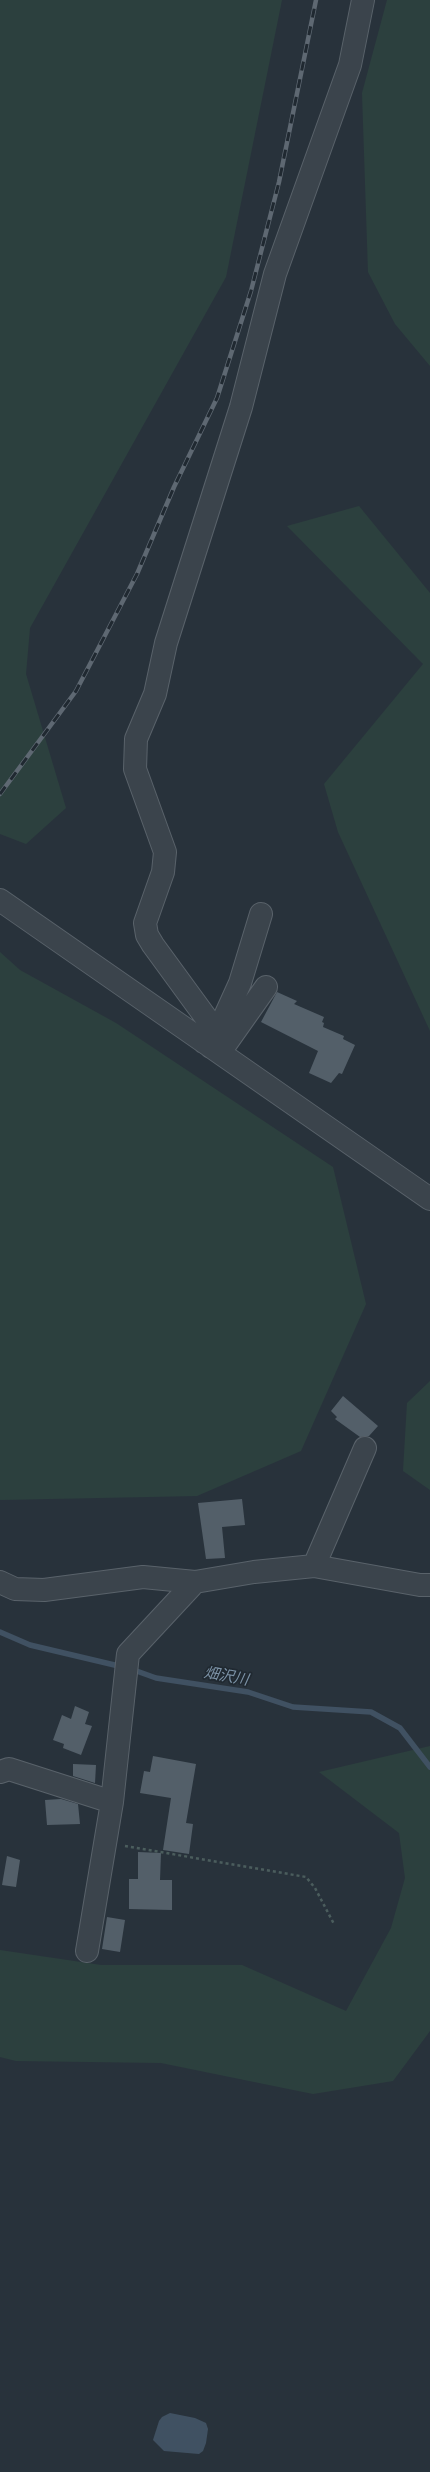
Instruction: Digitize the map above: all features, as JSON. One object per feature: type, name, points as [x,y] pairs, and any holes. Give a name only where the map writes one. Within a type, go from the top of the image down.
[{"type":"street","points":[[211,1047],[210,1025],[208,1019],[153,945],[147,934],[145,923],[163,872],[165,852],[135,769],[136,739],[155,694],[166,643],[241,407],[275,274],[350,64],[363,0]]},
{"type":"street","points":[[0,900],[430,1199]]},
{"type":"street","points":[[211,1047],[240,983],[261,914]]},
{"type":"street","points":[[211,1047],[266,987]]},
{"type":"street","points":[[314,1566],[365,1448]]},
{"type":"street","points":[[0,1582],[15,1589],[44,1590],[143,1578],[195,1582],[314,1566],[420,1585],[430,1585]]},
{"type":"street","points":[[87,1951],[112,1802],[124,1704],[128,1654],[195,1582]]},
{"type":"street","points":[[0,1772],[9,1769],[112,1802]]},
{"type":"path","points":[[105,1843],[306,1877],[315,1888],[334,1924]]},
{"type":"green space","points":[[0,0],[282,0],[226,277],[30,628],[26,674],[66,808],[26,844],[0,834]]},
{"type":"green space","points":[[387,0],[430,0],[430,366],[395,324],[368,272],[362,93]]},
{"type":"green space","points":[[359,506],[430,593],[430,1031],[338,832],[324,784],[423,664],[287,526]]},
{"type":"green space","points":[[0,952],[20,970],[116,1023],[333,1167],[366,1304],[301,1451],[197,1496],[0,1500]]},
{"type":"green space","points":[[430,1381],[430,1490],[403,1471],[407,1403]]},
{"type":"green space","points":[[430,1746],[430,2031],[393,2081],[313,2094],[161,2063],[16,2061],[0,2057],[0,1950],[101,1965],[242,1965],[346,2011],[391,1928],[405,1878],[399,1833],[319,1772]]},
{"type":"water","points":[[170,2413],[195,2418],[206,2423],[208,2429],[203,2451],[199,2454],[164,2451],[153,2440],[159,2421],[162,2417]]},
{"type":"building","points":[[277,992],[297,1001],[294,1004],[324,1017],[322,1022],[324,1023],[323,1027],[344,1036],[343,1039],[355,1045],[342,1074],[339,1073],[331,1083],[309,1073],[318,1051],[261,1022]]},
{"type":"building","points":[[343,1396],[378,1426],[369,1436],[360,1437],[335,1419],[337,1417],[331,1411]]},
{"type":"building","points":[[242,1499],[245,1525],[222,1527],[225,1558],[206,1559],[198,1503]]},
{"type":"building","points":[[75,1706],[89,1712],[85,1724],[92,1726],[81,1755],[63,1748],[64,1744],[53,1740],[62,1715],[71,1719]]},
{"type":"building","points":[[153,1756],[196,1764],[186,1823],[193,1824],[189,1854],[163,1850],[171,1798],[140,1793],[144,1771],[150,1772]]},
{"type":"building","points":[[73,1764],[96,1765],[95,1783],[73,1776]]},
{"type":"building","points":[[61,1799],[78,1804],[80,1824],[47,1825],[45,1800]]},
{"type":"building","points":[[138,1852],[161,1853],[160,1880],[172,1880],[172,1910],[129,1909],[129,1879],[138,1879]]},
{"type":"building","points":[[7,1856],[20,1860],[16,1887],[2,1885]]},
{"type":"building","points":[[107,1917],[125,1920],[120,1952],[102,1949]]},
{"type":"waterway","name":"畑沢川","points":[[0,1632],[30,1645],[123,1667]]},
{"type":"waterway","name":"畑沢川","points":[[131,1669],[156,1678],[248,1692],[293,1707],[371,1712],[400,1728],[430,1767]]},
{"type":"railway","points":[[0,794],[76,691],[137,574],[174,487],[217,398],[251,291],[279,182],[316,0]]}]
